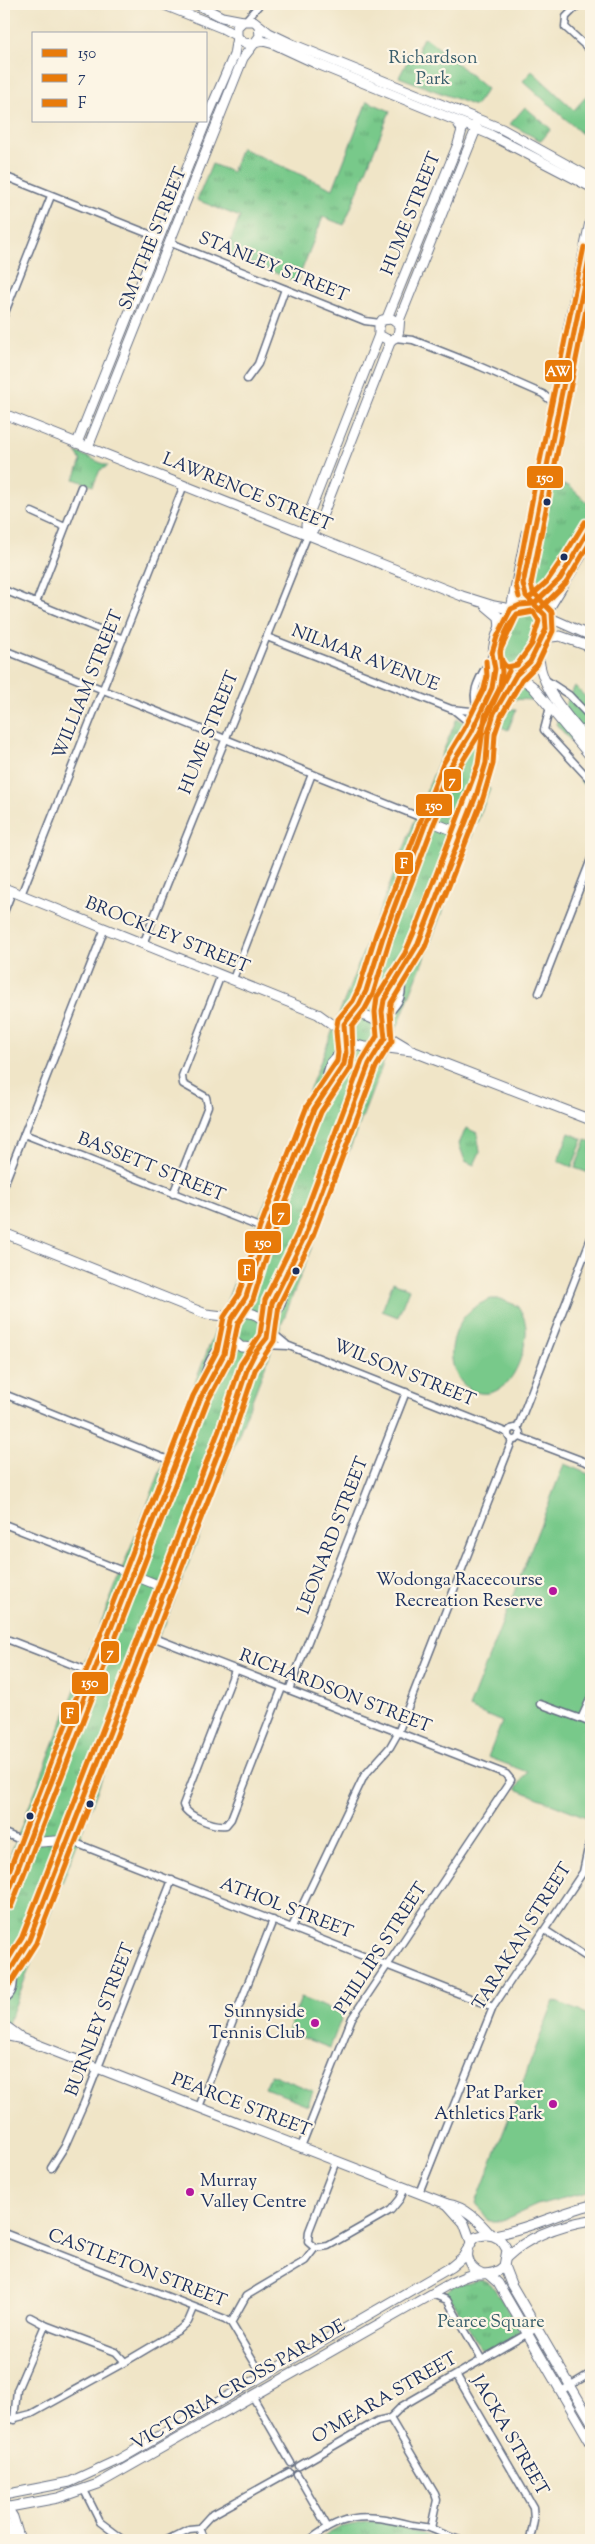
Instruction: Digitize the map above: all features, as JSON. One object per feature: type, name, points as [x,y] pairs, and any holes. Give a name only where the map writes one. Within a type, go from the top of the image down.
[{"type":"main road","points":[[162,4],[222,28],[244,43],[263,41],[271,43],[476,129],[591,187]]},
{"type":"main road","points":[[196,4],[222,17],[254,21],[292,44],[509,132],[591,178]]},
{"type":"main road","points":[[237,37],[237,27],[244,21]]},
{"type":"main road","points":[[253,43],[260,36],[259,25]]},
{"type":"main road","name":"SMYTHE STREET","points":[[208,116],[234,55],[237,37]]},
{"type":"main road","name":"SMYTHE STREET","points":[[88,447],[181,218],[244,56],[253,43]]},
{"type":"main road","points":[[218,91],[229,95]]},
{"type":"main road","points":[[471,116],[475,120],[476,129]]},
{"type":"main road","name":"HUME STREET","points":[[393,339],[317,528],[308,534],[306,525],[310,511],[361,384],[381,327],[406,272],[462,133],[457,121]]},
{"type":"main road","points":[[205,123],[215,132]]},
{"type":"main road","name":"SMYTHE STREET","points":[[77,443],[205,123]]},
{"type":"main road","name":"HUME STREET","points":[[399,324],[476,129]]},
{"type":"main road","points":[[442,184],[452,188]]},
{"type":"main road","points":[[168,213],[181,218]]},
{"type":"main road","points":[[4,1904],[200,1399],[222,1358],[233,1316],[243,1303],[267,1230],[314,1109],[343,1066],[344,1037],[350,1016],[366,991],[383,937],[427,820],[450,767],[473,729],[494,685],[493,658],[500,629],[511,609],[591,217]]},
{"type":"main road","points":[[421,236],[431,241]]},
{"type":"main road","points":[[159,238],[171,243]]},
{"type":"main road","points":[[591,249],[524,584],[526,596],[546,616],[591,636]]},
{"type":"main road","points":[[406,272],[417,276]]},
{"type":"main road","points":[[144,276],[155,280]]},
{"type":"main road","points":[[394,320],[399,324],[399,334],[393,339],[384,339],[381,327],[394,320]]},
{"type":"main road","points":[[361,384],[372,389]]},
{"type":"main road","points":[[94,400],[105,404]]},
{"type":"main road","name":"LAWRENCE STREET","points":[[4,414],[478,602],[511,609]]},
{"type":"main road","points":[[332,458],[344,462]]},
{"type":"main road","points":[[310,511],[322,516]]},
{"type":"main road","points":[[511,609],[534,604],[546,595],[591,526]]},
{"type":"main road","points":[[4,1980],[29,1940],[240,1398],[248,1367],[267,1338],[269,1315],[307,1229],[368,1064],[385,1038],[384,1000],[418,944],[462,834],[486,767],[492,718],[516,675],[528,666],[547,626],[546,616],[591,540]]},
{"type":"main road","name":"LAWRENCE STREET","points":[[478,602],[498,616],[500,629]]},
{"type":"main road","points":[[568,627],[574,640]]},
{"type":"main road","points":[[541,641],[558,635],[591,647]]},
{"type":"main road","points":[[541,641],[539,663],[545,679],[565,713],[591,744]]},
{"type":"main road","points":[[493,658],[502,672],[516,675],[532,686],[591,757]]},
{"type":"main road","points":[[427,820],[462,834]]},
{"type":"main road","name":"BROCKLEY STREET","points":[[8,890],[318,1014],[350,1016]]},
{"type":"main road","name":"BROCKLEY STREET","points":[[318,1014],[344,1037]]},
{"type":"main road","points":[[350,1016],[369,1017],[384,1026],[393,1039],[412,1051],[591,1120]]},
{"type":"main road","points":[[344,1037],[358,1046],[412,1051]]},
{"type":"main road","points":[[4,1233],[206,1314],[228,1331],[232,1340],[241,1347],[261,1346]]},
{"type":"main road","points":[[206,1314],[233,1316],[242,1313],[254,1314],[268,1328]]},
{"type":"main road","points":[[133,1575],[165,1588]]},
{"type":"main road","points":[[28,1842],[68,1840]]},
{"type":"main road","name":"PEARCE STREET","points":[[4,2025],[23,2038]]},
{"type":"main road","name":"PEARCE STREET","points":[[4,2035],[23,2038],[446,2204],[456,2206],[472,2214],[492,2235]]},
{"type":"main road","name":"PEARCE STREET","points":[[446,2204],[464,2223],[470,2245]]},
{"type":"main road","points":[[591,2205],[563,2211],[510,2233],[483,2235],[470,2245],[468,2261],[471,2267],[486,2274],[498,2283],[591,2443]]},
{"type":"main road","points":[[486,2274],[506,2261],[531,2239],[564,2226],[591,2220]]},
{"type":"main road","points":[[492,2235],[504,2244],[511,2284],[591,2421]]},
{"type":"main road","name":"VICTORIA CROSS PARADE","points":[[4,2495],[44,2489],[92,2472],[451,2268],[463,2257],[470,2245]]},
{"type":"main road","name":"VICTORIA CROSS PARADE","points":[[5,2505],[37,2503],[84,2490],[125,2470],[432,2294],[465,2277],[486,2274]]},
{"type":"main road","points":[[246,2385],[253,2397]]},
{"type":"main road","points":[[5,2505],[4,2518],[12,2540]]},
{"type":"main road","points":[[5,2505],[13,2517],[20,2540]]},
{"type":"street","points":[[244,21],[260,4]]},
{"type":"street","points":[[259,25],[260,4]]},
{"type":"street","points":[[579,4],[566,17],[564,23],[568,30],[591,51]]},
{"type":"street","points":[[4,176],[159,238]]},
{"type":"street","points":[[4,315],[51,196]]},
{"type":"street","name":"STANLEY STREET","points":[[171,243],[381,327]]},
{"type":"street","points":[[247,379],[258,364],[285,289]]},
{"type":"street","points":[[393,339],[413,340],[479,366],[542,394],[553,403]]},
{"type":"street","name":"WILLIAM STREET","points":[[21,895],[184,486]]},
{"type":"street","points":[[36,603],[81,487]]},
{"type":"street","points":[[32,512],[65,527]]},
{"type":"street","name":"HUME STREET","points":[[143,944],[308,534]]},
{"type":"street","points":[[4,590],[123,639]]},
{"type":"street","name":"NILMAR AVENUE","points":[[267,637],[452,710],[465,718],[473,729]]},
{"type":"street","points":[[4,650],[427,820]]},
{"type":"street","points":[[482,708],[474,701],[475,690],[486,664],[493,658]]},
{"type":"street","points":[[545,679],[569,695],[591,718]]},
{"type":"street","points":[[550,707],[544,730],[591,781]]},
{"type":"street","name":"NILMAR AVENUE","points":[[452,710],[466,712],[482,708]]},
{"type":"street","points":[[232,979],[312,774]]},
{"type":"street","points":[[539,992],[591,859]]},
{"type":"street","points":[[4,912],[8,890]]},
{"type":"street","points":[[4,1185],[105,928]]},
{"type":"street","points":[[173,1194],[208,1106],[206,1097],[183,1084],[182,1076],[221,975]]},
{"type":"street","points":[[384,1026],[399,1000],[403,987],[400,975]]},
{"type":"street","points":[[327,1090],[326,1073],[344,1037]]},
{"type":"street","name":"BASSETT STREET","points":[[24,1134],[267,1230]]},
{"type":"street","points":[[520,1437],[517,1429],[591,1238]]},
{"type":"street","name":"WILSON STREET","points":[[268,1328],[289,1346],[508,1433]]},
{"type":"street","name":"WILSON STREET","points":[[261,1346],[289,1346]]},
{"type":"street","name":"LEONARD STREET","points":[[289,1690],[406,1392]]},
{"type":"street","points":[[4,1394],[176,1463]]},
{"type":"street","points":[[512,1441],[508,1433],[512,1428],[517,1429]]},
{"type":"street","points":[[292,1927],[364,1776],[390,1747],[398,1733],[512,1441],[520,1437],[591,1464]]},
{"type":"street","points":[[4,1524],[133,1575]]},
{"type":"street","name":"RICHARDSON STREET","points":[[148,1635],[506,1774],[511,1780]]},
{"type":"street","points":[[4,1638],[94,1673]]},
{"type":"street","points":[[235,1670],[183,1804],[188,1813],[219,1826],[226,1825],[231,1818],[282,1688]]},
{"type":"street","points":[[581,1719],[591,1697]]},
{"type":"street","points":[[540,1704],[591,1723]]},
{"type":"street","name":"PHILLIPS STREET","points":[[301,2147],[352,2018],[511,1780]]},
{"type":"street","points":[[4,1833],[28,1842]]},
{"type":"street","name":"TARAKAN STREET","points":[[418,2193],[493,2007],[583,1872],[591,1834]]},
{"type":"street","name":"ATHOL STREET","points":[[68,1840],[493,2007]]},
{"type":"street","points":[[583,1872],[591,1875]]},
{"type":"street","name":"BURNLEY STREET","points":[[50,2168],[65,2146],[172,1880]]},
{"type":"street","points":[[199,2107],[273,1920]]},
{"type":"street","points":[[545,1930],[591,1960]]},
{"type":"street","points":[[4,1999],[10,1996],[14,1984],[14,1965]]},
{"type":"street","points":[[315,2248],[308,2242],[309,2231],[336,2161]]},
{"type":"street","points":[[231,2323],[246,2296],[305,2261],[315,2248],[328,2246],[391,2210],[400,2199],[405,2188]]},
{"type":"street","name":"CASTLETON STREET","points":[[4,2233],[231,2323],[262,2375]]},
{"type":"street","points":[[432,2294],[447,2300],[482,2360]]},
{"type":"street","points":[[4,2421],[14,2420],[31,2414],[179,2330],[188,2322],[194,2308]]},
{"type":"street","points":[[30,2317],[45,2325],[116,2352],[125,2362]]},
{"type":"street","points":[[14,2420],[18,2390],[45,2325]]},
{"type":"street","name":"O'MEARA STREET","points":[[299,2466],[377,2421],[390,2418],[402,2406],[457,2376],[537,2328]]},
{"type":"street","points":[[561,2391],[591,2373]]},
{"type":"street","name":"JACKA STREET","points":[[457,2376],[533,2507],[534,2520],[530,2540]]},
{"type":"street","points":[[253,2397],[291,2464],[289,2472]]},
{"type":"street","points":[[390,2418],[435,2494],[436,2510],[431,2528]]},
{"type":"street","points":[[291,2464],[299,2466],[297,2474],[327,2526]]},
{"type":"street","points":[[167,2540],[189,2529],[199,2528],[210,2516],[289,2472],[297,2474]]},
{"type":"street","points":[[84,2490],[100,2522],[124,2540]]},
{"type":"street","points":[[310,2540],[327,2526],[365,2516],[388,2518],[431,2528],[440,2535],[460,2540]]},
{"type":"street","points":[[199,2528],[204,2540]]},
{"type":"green space","name":"Richardson Park","points":[[423,38],[429,40],[487,89],[475,106],[399,77],[407,62],[419,55],[419,46]]},
{"type":"green space","points":[[532,71],[574,110],[591,91],[591,142],[523,81]]},
{"type":"green space","points":[[367,101],[390,111],[344,225],[323,217],[297,282],[226,252],[240,217],[197,200],[212,164],[232,172],[241,148],[333,189]]},
{"type":"green space","points":[[525,107],[551,129],[541,141],[510,124]]},
{"type":"green space","points":[[76,452],[108,466],[100,470],[93,486],[74,479],[81,461]]},
{"type":"green space","points":[[548,483],[569,486],[591,506],[591,511],[549,586],[542,593],[536,593],[529,584],[541,532]]},
{"type":"green space","points":[[522,610],[532,612],[537,619],[538,628],[536,639],[526,659],[514,668],[505,666],[501,660],[500,651],[502,641],[511,621]]},
{"type":"green space","points":[[489,666],[489,683],[480,704],[478,697]]},
{"type":"green space","points":[[498,677],[508,682],[488,720],[484,755],[477,784],[490,789],[164,1626],[154,1643],[4,2034],[4,1871],[420,807],[457,718],[476,730]]},
{"type":"green space","points":[[521,684],[528,689],[535,700],[507,699]]},
{"type":"green space","points":[[575,686],[591,703],[591,793],[580,781],[589,761],[556,724]]},
{"type":"green space","points":[[516,710],[508,730],[497,725],[503,712]]},
{"type":"green space","points":[[466,1128],[477,1133],[480,1152],[474,1165],[465,1161],[459,1144]]},
{"type":"green space","points":[[569,1133],[583,1139],[572,1167],[558,1161]]},
{"type":"green space","points":[[586,1140],[591,1142],[589,1173],[575,1168]]},
{"type":"green space","points":[[393,1282],[409,1289],[398,1317],[382,1311]]},
{"type":"green space","points":[[491,1299],[500,1299],[518,1306],[526,1326],[526,1332],[520,1360],[510,1379],[498,1390],[485,1393],[472,1391],[462,1383],[454,1370],[452,1354],[455,1335],[460,1322],[473,1308]]},
{"type":"green space","name":"Wodonga Racecourse Recreation Reserve","points":[[564,1464],[591,1475],[591,1819],[516,1789],[527,1772],[488,1757],[502,1722],[469,1708]]},
{"type":"green space","name":"Sunnyside Tennis Club","points":[[301,1998],[343,2014],[330,2048],[288,2032]]},
{"type":"green space","name":"Pat Parker Athletics Park","points":[[554,2001],[591,2016],[591,2191],[537,2205],[502,2221],[489,2221],[476,2203]]},
{"type":"green space","points":[[271,2074],[313,2091],[308,2105],[265,2088]]},
{"type":"green space","name":"Pearce Square","points":[[481,2279],[491,2284],[521,2329],[514,2337],[488,2351],[480,2348],[453,2301],[443,2294],[453,2286]]},
{"type":"green space","points":[[372,2521],[390,2524],[442,2540],[316,2540],[341,2527]]},
{"type":"transit line","name":"AW","points":[[533,495],[584,247]]},
{"type":"transit line","name":"150","points":[[4,1980],[29,1940],[226,1433],[248,1367],[255,1353],[267,1338],[272,1303],[304,1238],[369,1064],[385,1038],[382,1012],[384,1000],[418,944],[476,796],[486,763],[488,733],[494,713],[516,675],[530,662],[546,629],[545,615],[526,596],[523,584],[591,249]]},
{"type":"transit line","name":"7","points":[[10,1984],[36,1943],[233,1436],[255,1370],[274,1341],[279,1305],[311,1241],[376,1067],[392,1041],[391,1003],[425,947],[483,798],[493,764],[495,734],[501,716],[522,680],[537,665],[553,631],[552,612],[533,592],[531,584],[591,285]]},
{"type":"transit line","name":"F","points":[[519,597],[516,585],[533,496]]},
{"type":"transit line","name":"AW","points":[[563,558],[585,522]]},
{"type":"transit line","name":"150","points":[[534,604],[560,579],[591,526]]},
{"type":"transit line","name":"7","points":[[539,610],[566,583],[591,541]]},
{"type":"transit line","name":"F","points":[[529,598],[546,583],[563,558]]},
{"type":"transit line","name":"150","points":[[4,1904],[200,1399],[224,1354],[231,1320],[246,1297],[267,1230],[314,1109],[344,1064],[346,1053],[344,1024],[359,1005],[366,991],[383,937],[427,820],[450,767],[471,733],[492,688],[495,669],[492,653],[497,637],[511,609],[520,605],[533,604]]},
{"type":"transit line","name":"F","points":[[532,611],[517,614],[509,625],[501,648],[502,662],[507,667],[517,665],[532,644],[539,621],[533,611]]},
{"type":"transit line","name":"7","points":[[11,1907],[207,1402],[231,1357],[238,1323],[253,1300],[274,1232],[321,1112],[351,1067],[353,1053],[352,1026],[365,1009],[373,994],[390,939],[434,823],[457,770],[478,736],[499,691],[502,672],[500,651],[517,615],[534,612]]},
{"type":"transit line","name":"F","points":[[4,1884],[193,1396],[217,1351],[224,1317],[239,1294],[260,1227],[307,1106],[337,1061],[336,1031],[338,1019],[353,1001],[359,988],[376,934],[443,764],[464,729],[484,689],[487,676],[486,661]]},
{"type":"transit line","name":"F","points":[[4,1966],[22,1937],[219,1430],[241,1364],[260,1335],[265,1300],[297,1235],[362,1061],[377,1036],[375,1012],[377,997],[405,953],[415,930],[478,765],[485,716],[509,671]]},
{"type":"place","name":"Wodonga Racecourse Recreation Reserve","points":[[553,1591]]},
{"type":"place","name":"Sunnyside Tennis Club","points":[[315,2023]]},
{"type":"place","name":"Pat Parker Athletics Park","points":[[553,2104]]},
{"type":"place","name":"Murray Valley Centre","points":[[190,2192]]}]
